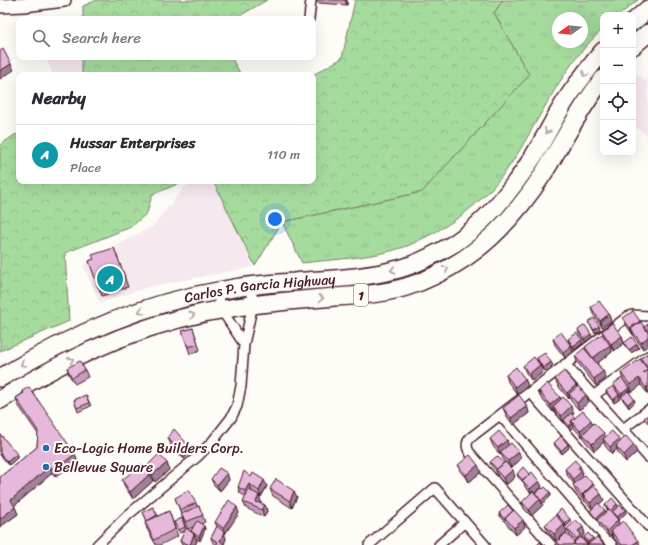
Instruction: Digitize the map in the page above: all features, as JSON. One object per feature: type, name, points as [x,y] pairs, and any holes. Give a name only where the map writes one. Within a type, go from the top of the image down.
[{"type":"highway","points":[[636,19],[648,9]]},
{"type":"highway","points":[[636,43],[648,33]]},
{"type":"highway","name":"Carlos P. Garcia Highway","points":[[0,378],[45,352],[103,325],[164,303],[218,291],[251,286],[356,277],[381,273],[408,266],[439,252],[455,242],[479,223],[511,189],[531,159],[567,98],[600,55]]},
{"type":"highway","name":"Carlos P. Garcia Highway","points":[[0,400],[53,368],[110,342],[169,321],[221,309],[254,304],[359,296],[384,292],[406,287],[446,269],[465,258],[485,243],[524,202],[581,110],[600,83]]},
{"type":"street","points":[[0,6],[24,5],[64,0]]},
{"type":"street","points":[[309,16],[311,0]]},
{"type":"street","points":[[97,545],[128,514],[197,457],[223,430],[231,418],[237,406],[243,365],[244,344],[254,304],[251,286]]},
{"type":"street","points":[[218,291],[221,309],[244,344]]},
{"type":"street","points":[[552,545],[467,449],[467,441],[627,317],[632,314],[648,316]]},
{"type":"street","points":[[593,396],[648,356]]},
{"type":"street","points":[[565,364],[648,457]]},
{"type":"street","points":[[530,392],[648,526]]},
{"type":"street","points":[[623,429],[648,410]]},
{"type":"street","points":[[500,415],[612,545]]},
{"type":"street","points":[[371,544],[435,488],[485,545]]},
{"type":"street","points":[[440,545],[465,522]]},
{"type":"shaded area","points":[[48,60],[82,60],[82,72],[52,72]]},
{"type":"shaded area","points":[[636,73],[648,82],[648,136],[636,127]]},
{"type":"shaded area","points":[[188,184],[218,185],[253,267],[148,287],[100,303],[83,266],[95,256],[152,227]]},
{"type":"green space","points":[[97,0],[267,0],[239,16],[83,16],[83,6]]},
{"type":"green space","points":[[355,0],[503,0],[494,13],[529,75],[422,192],[282,222],[255,266],[214,184],[316,184],[316,73],[342,58]]},
{"type":"green space","points":[[503,0],[638,0],[623,12],[600,12],[600,32],[588,45],[588,12],[552,12],[552,48],[585,48],[569,67],[505,172],[470,209],[441,229],[412,244],[392,251],[367,256],[302,263],[282,222],[422,192],[529,75],[494,13]]},
{"type":"green space","points":[[82,60],[233,60],[239,72],[82,72]]},
{"type":"green space","points":[[16,134],[16,184],[177,184],[152,195],[147,213],[131,227],[65,253],[69,321],[0,351],[0,145]]},
{"type":"building","points":[[3,49],[11,64],[0,71],[0,51]]},
{"type":"building","points":[[114,248],[125,277],[98,287],[89,261],[94,259],[92,255]]},
{"type":"building","points":[[599,301],[609,314],[600,321],[591,307]]},
{"type":"building","points":[[633,311],[640,321],[630,328],[623,318]]},
{"type":"building","points":[[594,318],[599,326],[594,330],[588,322]]},
{"type":"building","points":[[641,322],[648,332],[648,337],[641,343],[631,329]]},
{"type":"building","points":[[612,323],[622,336],[611,344],[602,331]]},
{"type":"building","points":[[648,324],[648,332],[644,327]]},
{"type":"building","points":[[585,325],[591,334],[584,339],[578,330]]},
{"type":"building","points":[[193,328],[198,344],[188,347],[182,331]]},
{"type":"building","points":[[561,332],[571,346],[563,352],[553,339]]},
{"type":"building","points":[[577,333],[582,340],[573,346],[568,339]]},
{"type":"building","points":[[602,334],[610,345],[593,358],[585,347]]},
{"type":"building","points":[[632,337],[637,344],[629,350],[624,343]]},
{"type":"building","points":[[584,348],[603,371],[594,379],[575,356]]},
{"type":"building","points":[[545,353],[551,362],[543,368],[537,358]]},
{"type":"building","points":[[648,353],[648,368],[641,358]]},
{"type":"building","points":[[534,357],[540,365],[529,374],[523,366]]},
{"type":"building","points":[[640,359],[648,370],[643,373],[648,371],[648,386],[646,388],[639,378],[630,385],[621,373]]},
{"type":"building","points":[[80,361],[85,370],[72,378],[67,368]]},
{"type":"building","points":[[516,367],[525,379],[515,387],[506,375]]},
{"type":"building","points":[[564,371],[576,385],[567,393],[555,379]]},
{"type":"building","points":[[622,378],[629,388],[621,394],[613,384]]},
{"type":"building","points":[[547,383],[560,397],[550,405],[539,391]]},
{"type":"building","points":[[578,386],[586,395],[577,403],[569,394]]},
{"type":"building","points":[[613,386],[619,395],[613,400],[606,391]]},
{"type":"building","name":"Bellevue Square","points":[[29,387],[75,454],[54,470],[50,466],[11,500],[15,507],[0,519],[0,477],[37,447],[38,431],[16,398],[24,393],[22,391]]},
{"type":"building","points":[[628,391],[634,399],[628,404],[621,397]]},
{"type":"building","points":[[86,395],[89,403],[77,408],[74,400]]},
{"type":"building","points":[[519,395],[527,406],[511,418],[503,408]]},
{"type":"building","points":[[563,397],[571,406],[561,416],[553,407]]},
{"type":"building","points":[[583,411],[591,420],[580,431],[571,421]]},
{"type":"building","points":[[571,413],[575,418],[571,421],[572,424],[569,426],[564,420]]},
{"type":"building","points":[[648,415],[648,423],[644,418]]},
{"type":"building","points":[[594,423],[604,433],[592,444],[583,434]]},
{"type":"building","points":[[174,429],[188,445],[181,453],[168,438]]},
{"type":"building","points":[[499,431],[507,440],[498,448],[490,439]]},
{"type":"building","points":[[612,431],[619,439],[610,447],[603,439]]},
{"type":"building","points":[[0,434],[17,454],[7,462],[0,453]]},
{"type":"building","points":[[561,436],[568,444],[561,451],[554,443]]},
{"type":"building","points":[[626,436],[634,445],[624,455],[616,446]]},
{"type":"building","points":[[511,443],[519,452],[508,461],[500,452]]},
{"type":"building","points":[[159,454],[167,463],[152,475],[146,467]]},
{"type":"building","points":[[470,455],[478,465],[466,475],[458,465]]},
{"type":"building","points":[[497,456],[504,463],[497,469],[490,462]]},
{"type":"building","points":[[575,460],[580,466],[578,468],[581,472],[573,479],[565,469]]},
{"type":"building","points":[[505,462],[513,470],[503,478],[496,470]]},
{"type":"building","points":[[142,464],[150,474],[130,492],[122,480]]},
{"type":"building","points":[[523,467],[529,474],[523,480],[517,474]]},
{"type":"building","points":[[219,468],[227,473],[217,485],[211,479]]},
{"type":"building","points":[[244,471],[251,477],[253,473],[264,480],[259,491],[249,484],[245,491],[238,487]]},
{"type":"building","points":[[532,472],[539,481],[530,489],[522,480]]},
{"type":"building","points":[[585,475],[593,484],[582,495],[573,485]]},
{"type":"building","points":[[276,479],[294,491],[290,501],[270,489]]},
{"type":"building","points":[[594,485],[601,494],[590,503],[583,495]]},
{"type":"building","points":[[545,487],[550,492],[541,501],[535,493]]},
{"type":"building","points":[[189,490],[196,503],[180,510],[175,498]]},
{"type":"building","points":[[249,490],[259,495],[256,502],[265,505],[262,510],[243,502]]},
{"type":"building","points":[[533,491],[540,499],[529,510],[522,502]]},
{"type":"building","points":[[612,498],[617,504],[610,511],[605,505]]},
{"type":"building","points":[[229,500],[237,507],[223,528],[215,522]]},
{"type":"building","points":[[598,503],[605,510],[596,518],[590,511]]},
{"type":"building","points":[[508,505],[513,511],[505,518],[505,520],[499,513]]},
{"type":"building","points":[[620,505],[625,510],[617,517],[612,512]]},
{"type":"building","points":[[199,506],[203,515],[186,522],[181,514]]},
{"type":"building","points":[[153,507],[157,515],[147,521],[143,512]]},
{"type":"building","points":[[561,509],[570,519],[565,523],[556,514]]},
{"type":"building","points":[[609,509],[618,520],[607,531],[597,520]]},
{"type":"building","points":[[514,510],[523,520],[514,528],[505,518]]},
{"type":"building","points":[[169,511],[175,529],[154,540],[145,522]]},
{"type":"building","points":[[556,515],[564,525],[554,534],[545,525]]},
{"type":"building","points":[[182,518],[185,527],[178,530],[174,522]]},
{"type":"building","points":[[576,520],[583,527],[578,531],[581,534],[577,539],[567,529]]},
{"type":"building","points":[[198,521],[204,526],[199,537],[191,531]]},
{"type":"building","points":[[623,521],[638,541],[632,545],[622,545],[611,531]]},
{"type":"building","points":[[217,526],[224,532],[220,541],[225,545],[216,545],[218,542],[211,538]]},
{"type":"building","points":[[186,528],[194,534],[190,545],[180,541]]},
{"type":"building","points":[[566,533],[574,543],[572,545],[560,545],[557,542]]},
{"type":"building","points":[[588,533],[593,538],[588,542],[584,537]]},
{"type":"building","points":[[581,537],[587,545],[575,545],[574,542]]},
{"type":"building","points":[[597,537],[604,545],[587,545]]},
{"type":"place","name":"Hussar Enterprises","points":[[110,279]]},
{"type":"place","name":"Eco-Logic Home Builders Corp.","points":[[46,448]]},
{"type":"place","name":"Bellevue Square","points":[[46,467]]}]
